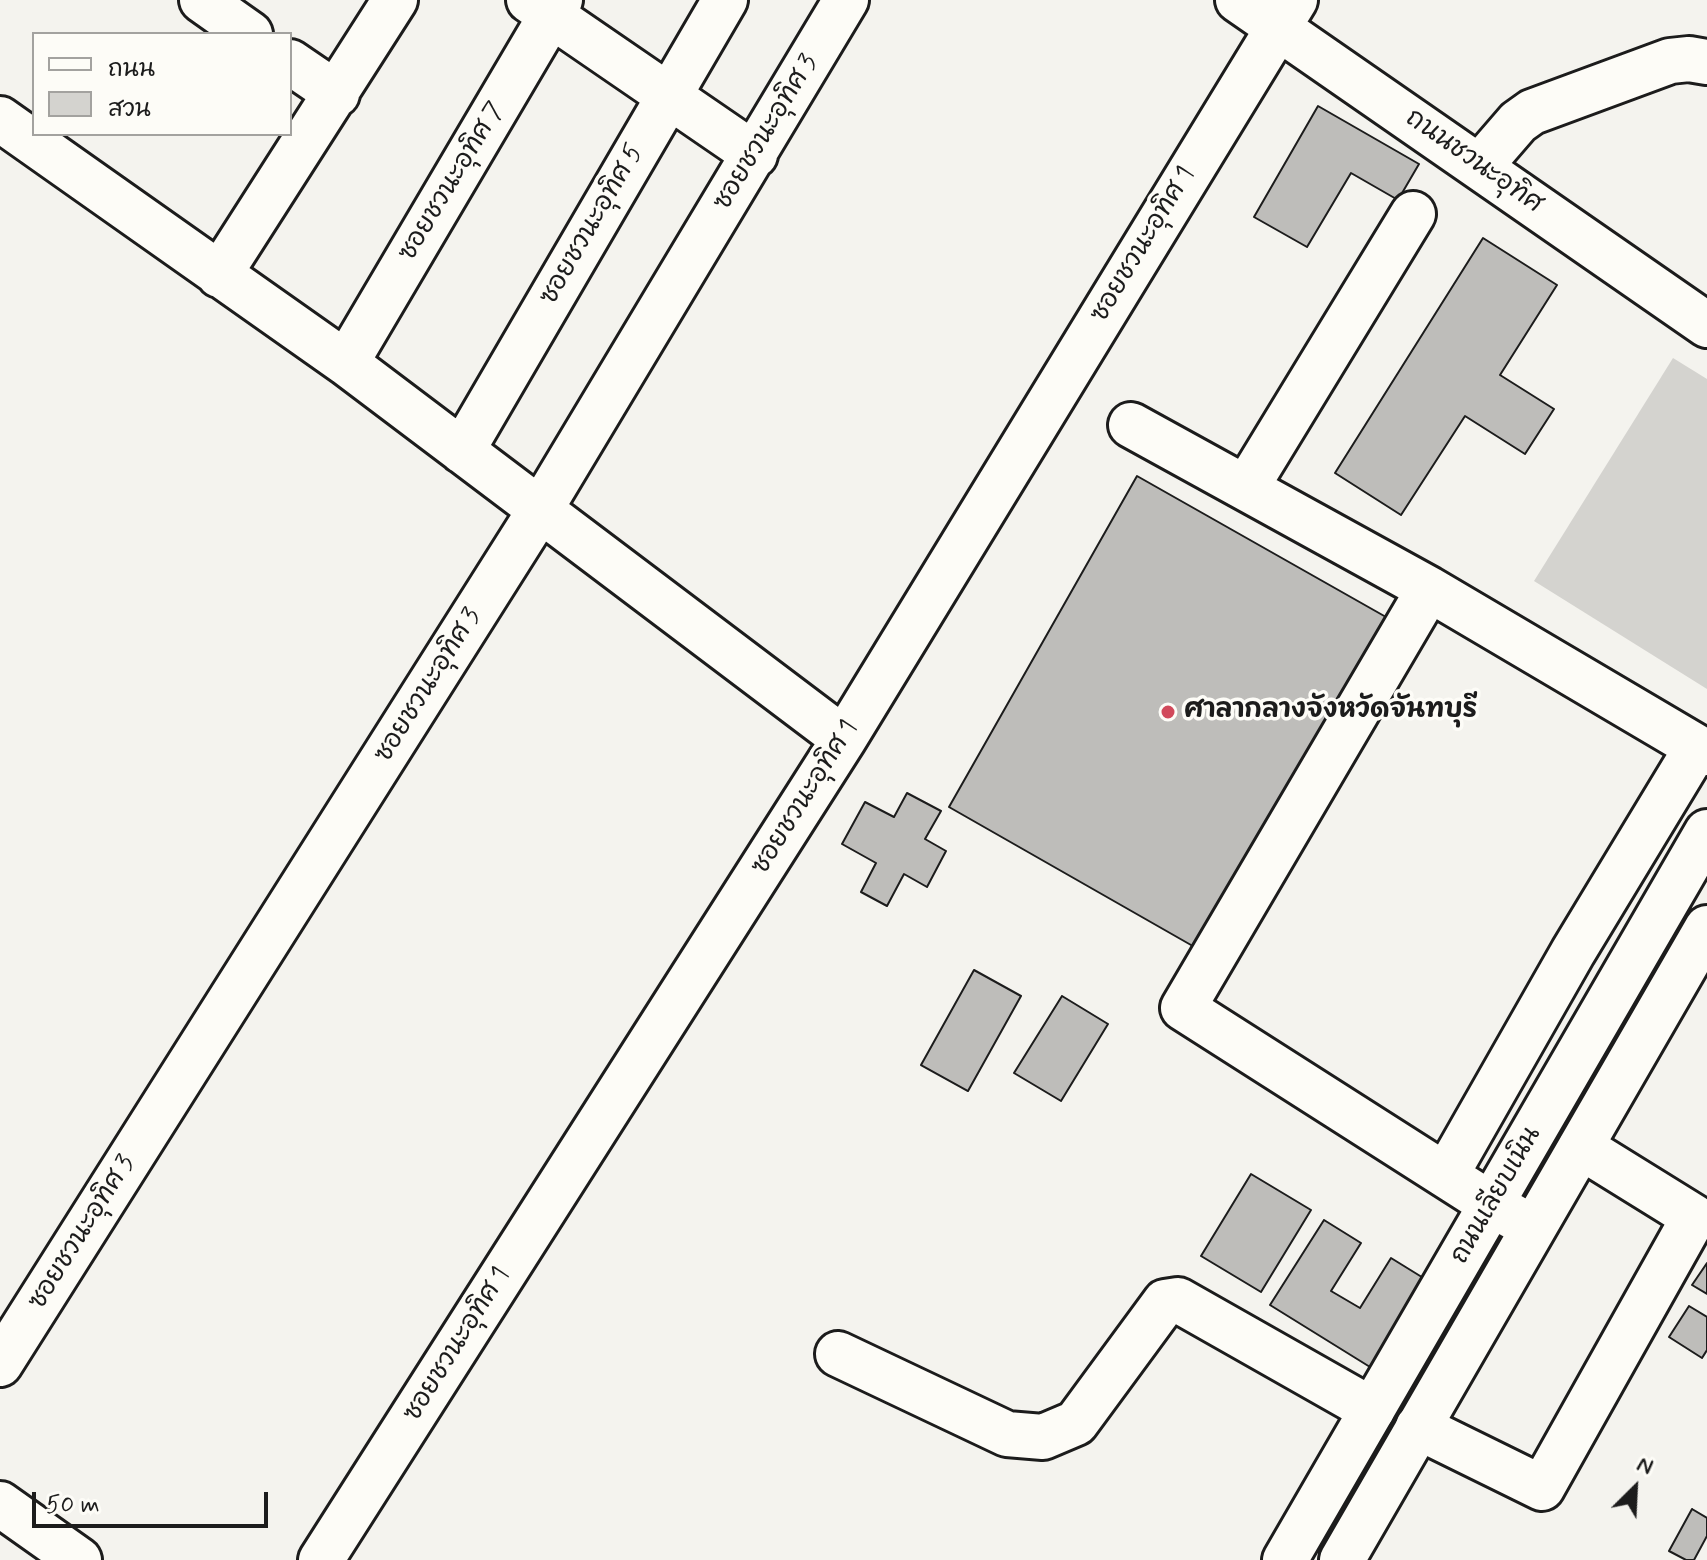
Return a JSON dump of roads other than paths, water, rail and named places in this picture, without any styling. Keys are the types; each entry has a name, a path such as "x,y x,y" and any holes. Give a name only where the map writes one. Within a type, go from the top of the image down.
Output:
{"street":[{"path":"202,0 247,32"},
{"path":"219,275 395,0"},
{"name":"ซอยชวนะอุทิศ 5","path":"462,451 725,0"},
{"name":"ซอยชวนะอุทิศ 3","path":"0,1364 540,510 846,0"},
{"name":"ถนนชวนะอุทิศ","path":"1238,0 1286,14 1480,166 1707,325"},
{"path":"547,5 668,96 755,155"},
{"name":"ซอยชวนะอุทิศ 7","path":"346,363 547,5"},
{"name":"ซอยชวนะอุทิศ 1","path":"321,1560 844,739 1286,14"},
{"path":"1480,166 1518,122 1532,112 1670,61 1689,59 1707,62"},
{"path":"292,63 337,94"},
{"path":"0,119 346,363 844,739"},
{"path":"1246,488 1413,214"},
{"path":"1131,425 1429,589 1702,750 1573,952 1446,1175"},
{"path":"1429,589 1183,1008 1492,1205 1532,1227"},
{"name":"ถนนเลียบเนิน","path":"1285,1560 1707,832"},
{"name":"ถนนเลียบเนิน","path":"1342,1560 1580,1145 1703,945"},
{"path":"1418,1427 1542,1488 1694,1217 1581,1147"},
{"path":"838,1354 1007,1434 1043,1437 1076,1423 1165,1302 1178,1300 1372,1410"},
{"path":"0,1504 79,1560"}],"place":[{"name":"ศาลากลางจังหวัดจันทบุรี","path":"1168,712"}]}
